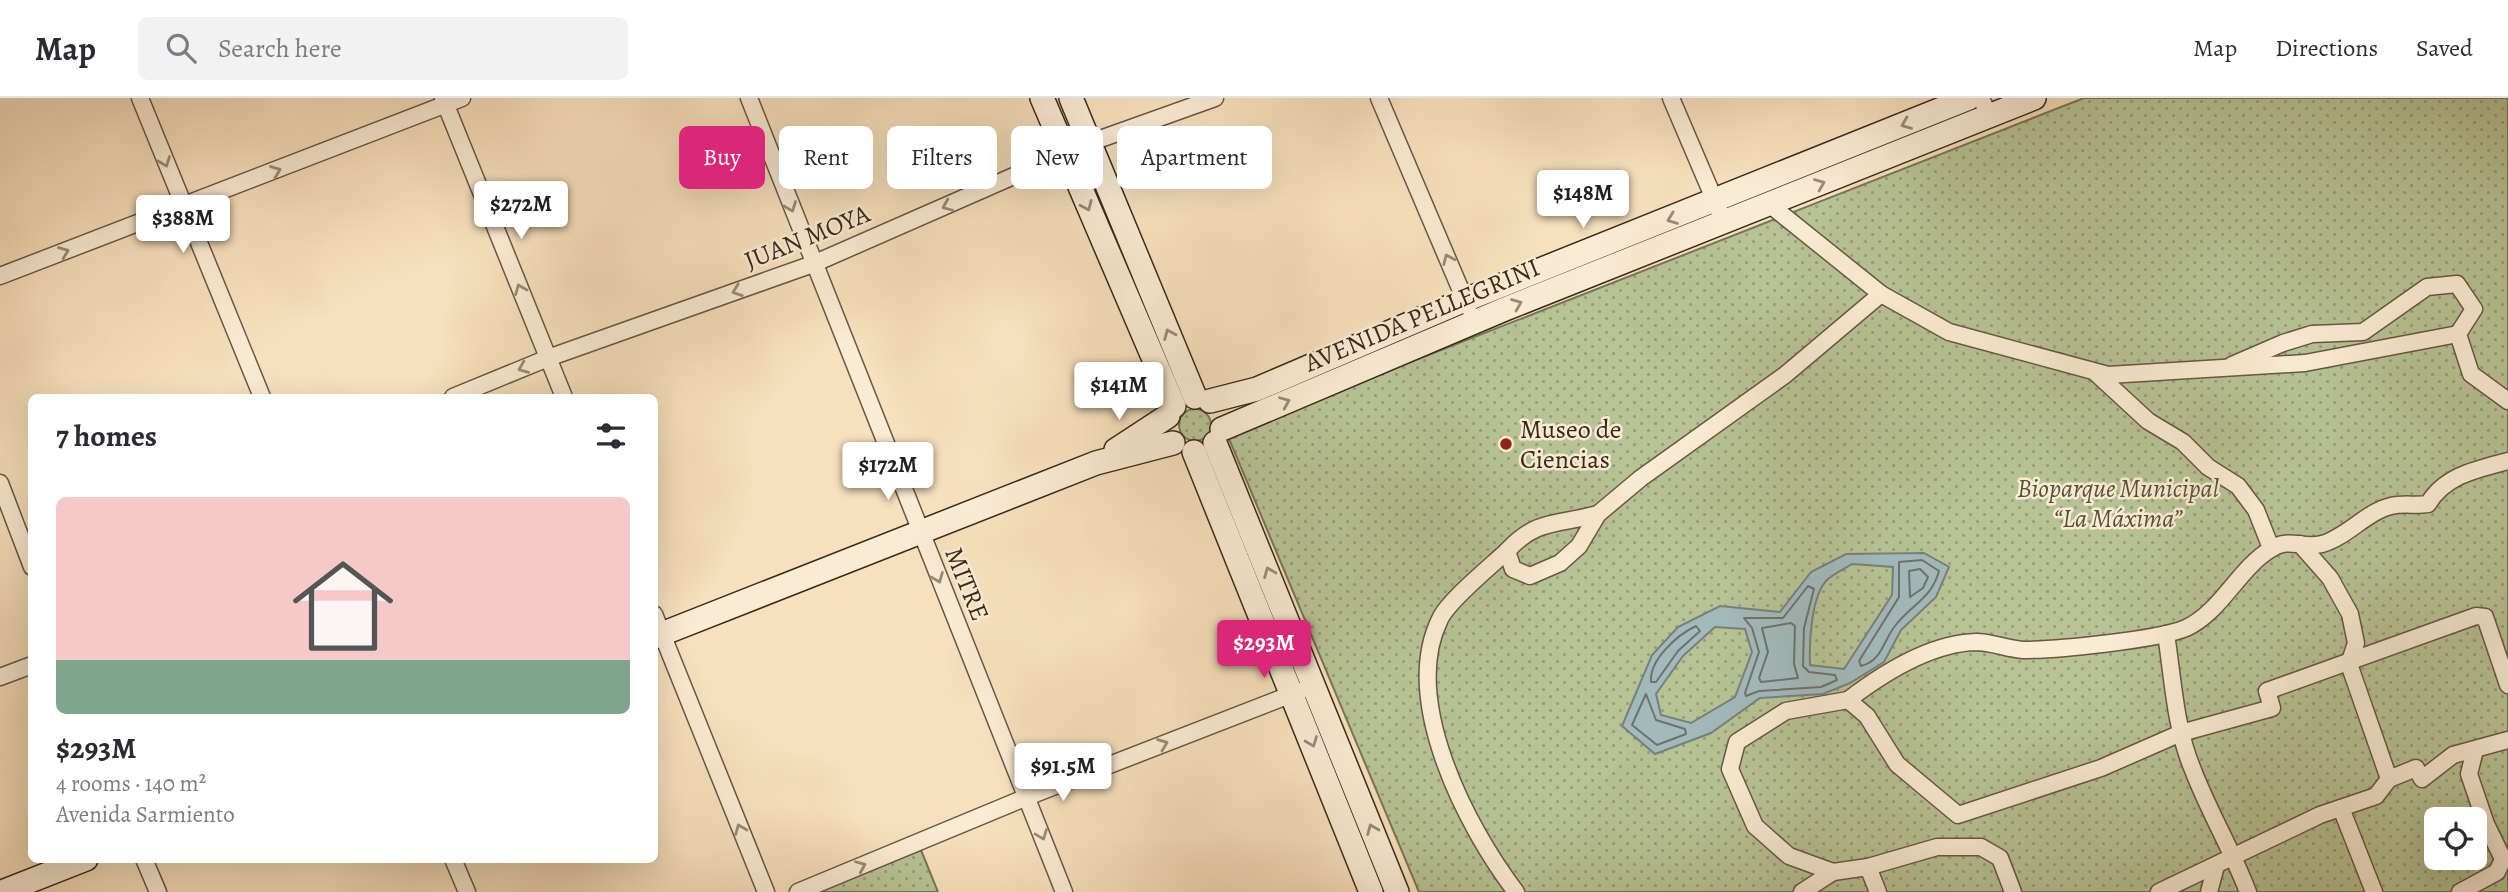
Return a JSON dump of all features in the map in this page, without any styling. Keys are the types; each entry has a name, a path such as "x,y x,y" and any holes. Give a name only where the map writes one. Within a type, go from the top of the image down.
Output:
{"main road":[{"path":"1042,98 1053,126"},
{"path":"1071,98 1082,126"},
{"name":"AVENIDA PELLEGRINI","path":"1219,436 1719,213 1969,98"},
{"name":"AVENIDA PELLEGRINI","path":"1203,399 1257,389 1465,300 1719,213 1769,204 1985,107 2034,98"},
{"path":"1103,174 1203,399 1219,410 1219,436 1397,892"},
{"path":"1079,189 1171,411 1166,426 1173,443"},
{"path":"1096,463 1171,411 1203,399"},
{"path":"658,628 920,533 1096,463 1173,443 1194,452 1206,450 1219,436"},
{"path":"1194,452 1371,892"},
{"path":"2,892 76,863"}],"street":[{"path":"140,98 260,394"},
{"path":"0,276 183,208 445,101 462,98"},
{"name":"MITRE","path":"749,98 1064,892"},
{"name":"JUAN MOYA","path":"1103,138 1215,98"},
{"path":"1379,98 1474,322"},
{"path":"1671,98 1719,213"},
{"path":"445,101 563,394"},
{"name":"JUAN MOYA","path":"460,394 548,358 813,264 1011,178"},
{"path":"1769,204 1881,294 1949,332 2108,376 2218,371 2305,363 2458,334 2474,309 2457,284 2427,287 2363,332 2312,334 2283,343 2218,371"},
{"path":"1507,551 1513,569 1530,576 1560,564 1578,546 1598,514 1641,478 1785,375 1881,294"},
{"path":"2458,334 2470,373 2508,401"},
{"path":"2094,372 2148,421 2183,442 2208,467 2238,486 2256,510 2272,548"},
{"path":"1833,872 1790,856 1755,827 1730,769 1737,742 1786,711 1848,700 1888,670 1933,652 1977,642 2023,650 2166,634 2187,627 2204,614 2244,570 2272,548 2287,541 2321,544 2391,506 2428,504 2435,493 2459,475 2508,461"},
{"path":"0,483 28,556"},
{"path":"1516,892 1491,860 1452,782 1427,683 1431,647 1440,617 1523,533 1598,514"},
{"path":"2300,544 2330,578 2350,614 2356,643 2348,664 2389,779"},
{"path":"1848,700 1867,716 1898,764 1958,815 2101,768 2181,733 2272,708 2267,691 2476,616 2486,617 2508,685"},
{"path":"658,630 766,892"},
{"path":"2166,634 2181,733 2192,770 2236,858 2248,892"},
{"path":"0,677 28,666"},
{"path":"798,892 1027,797 1315,684"},
{"path":"2159,892 2236,858 2320,815 2376,796 2389,779 2416,768 2422,779 2453,755 2508,740"},
{"path":"2460,892 2502,876 2503,859 2486,824 2469,774 2475,750"},
{"path":"2341,808 2374,892"},
{"path":"1802,892 1833,872 1868,867 1937,847 1980,847 2000,858 2013,892"},
{"path":"146,863 158,892"},
{"path":"455,863 467,892"},
{"path":"2209,892 2216,866"},
{"path":"1868,867 1878,892"}],"green space":[{"name":"Bioparque Municipal “La Máxima”","path":"2084,98 2508,98 2508,892 1419,892 1227,434"},
{"path":"1093,189 1098,189 1182,388 1178,389"},
{"path":"1195,409 1207,413 1211,425 1207,437 1195,441 1183,437 1179,425 1183,413"},
{"path":"921,850 938,892 817,892"}],"water":[{"path":"1924,553 1949,567 1936,597 1901,630 1884,662 1850,683 1823,694 1760,698 1711,733 1655,754 1622,726 1652,655 1678,627 1720,606 1780,612 1811,572 1846,554","holes":["1852,564 1893,567 1892,595 1844,669 1810,665 1811,632 1822,586","1715,627 1745,629 1752,652 1735,697 1691,723 1661,715 1656,694 1683,656"]}],"place":[{"name":"Museo de Ciencias","path":"1506,444"}]}
